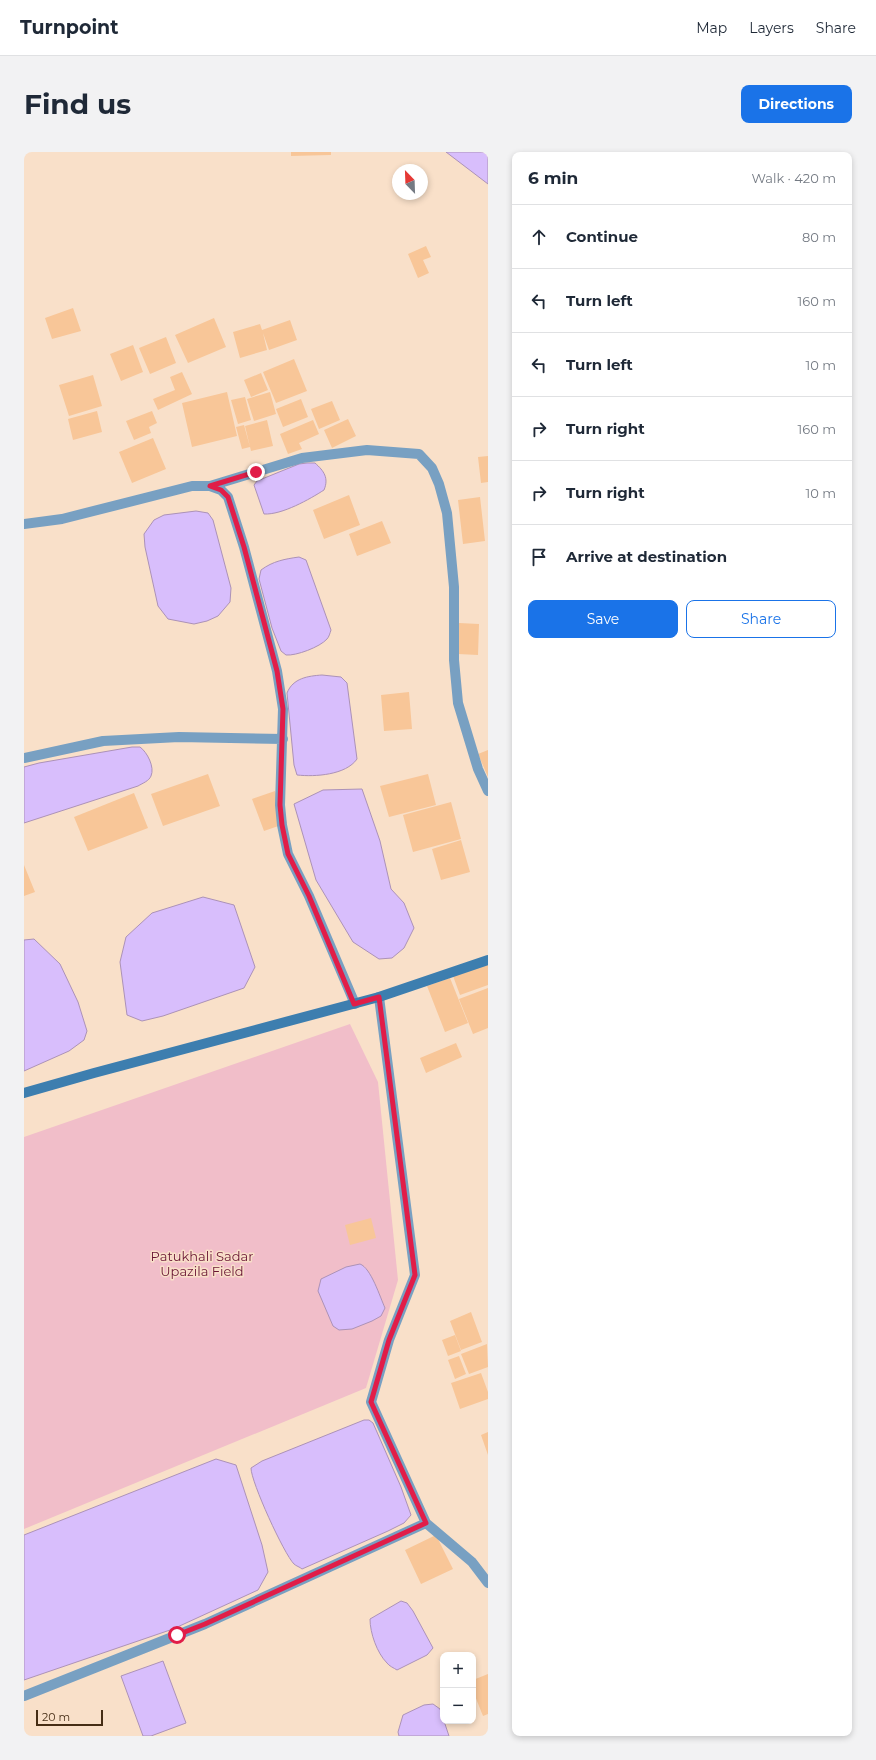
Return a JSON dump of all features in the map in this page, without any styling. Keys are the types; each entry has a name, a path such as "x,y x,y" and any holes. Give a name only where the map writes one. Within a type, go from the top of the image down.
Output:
{"street":[{"path":"24,524 62,519 192,486 210,486 302,458 367,450 419,454 432,468 439,484 447,513 454,587 454,660 458,704 478,769 488,790"},
{"path":"210,486 221,490 228,497 244,547 277,671 283,709 280,805 282,825 288,854 309,896 354,1004"},
{"path":"24,758 103,741 179,736 283,739"},
{"path":"24,1093 379,997 488,960"},
{"path":"379,997 415,1275 389,1340 371,1402 426,1523 472,1562 488,1583"},
{"path":"24,1696 205,1624 426,1523"}],"green space":[{"name":"Patukhali Sadar Upazila Field","path":"350,1024 378,1082 398,1280 366,1388 24,1529 24,1137"}],"shaded area":[{"path":"446,152 488,152 488,184"},
{"path":"315,463 325,475 326,482 324,490 304,502 287,509 271,514 264,514 254,485 257,481 299,464"},
{"path":"196,511 208,513 213,520 231,588 230,602 218,616 207,621 194,624 168,619 158,606 145,547 144,534 154,520 164,515"},
{"path":"299,557 306,560 331,630 328,638 314,648 286,655 281,651 272,628 259,579 261,570 270,564"},
{"path":"322,675 341,677 347,683 357,759 346,769 338,772 312,776 297,775 294,765 287,693 297,681 306,677"},
{"path":"132,747 140,747 150,760 152,772 147,781 138,786 24,823 24,767 39,763"},
{"path":"362,789 380,841 391,889 404,903 414,928 404,948 392,958 379,959 353,942 316,880 294,804 323,790"},
{"path":"203,897 234,905 255,967 244,988 163,1016 142,1021 127,1015 120,962 126,937 152,913"},
{"path":"34,939 60,964 78,1002 87,1031 84,1040 69,1051 24,1071 24,940"},
{"path":"360,1264 368,1271 385,1308 381,1316 372,1321 352,1329 339,1330 333,1326 318,1291 321,1279 346,1267"},
{"path":"364,1420 369,1420 373,1423 401,1487 411,1515 404,1523 388,1531 302,1569 294,1564 283,1547 256,1488 251,1468 262,1461"},
{"path":"216,1459 236,1465 262,1545 268,1572 258,1590 173,1629 24,1680 24,1535"},
{"path":"401,1601 407,1603 413,1611 433,1648 427,1655 397,1670 390,1666 380,1654 373,1636 370,1619"},
{"path":"163,1661 186,1723 151,1736 143,1736 121,1676"},
{"path":"433,1704 440,1709 440,1724 445,1724 449,1736 399,1736 398,1732 403,1715 424,1705"}],"building":[{"path":"291,152 331,152 331,155 291,156"},
{"path":"426,246 431,257 423,260 429,273 418,278 408,254"},
{"path":"73,308 81,331 52,339 45,318"},
{"path":"214,318 226,347 188,363 175,335"},
{"path":"290,320 297,340 269,350 263,333 267,350 240,358 233,332 260,324 262,330"},
{"path":"166,337 176,363 150,374 139,348"},
{"path":"133,345 143,372 121,381 110,354"},
{"path":"294,359 307,391 276,403 263,372"},
{"path":"182,372 192,394 158,410 153,399 175,390 170,377"},
{"path":"261,373 268,390 251,397 244,380"},
{"path":"93,375 102,406 69,416 59,385"},
{"path":"227,392 237,436 192,447 182,403"},
{"path":"270,392 276,414 254,421 247,399"},
{"path":"245,397 251,420 238,424 231,400"},
{"path":"301,399 308,417 283,427 276,409"},
{"path":"332,401 340,420 319,429 311,409"},
{"path":"97,411 102,432 73,440 68,419"},
{"path":"152,411 157,423 149,427 151,433 134,440 126,421"},
{"path":"348,419 356,436 332,448 324,430"},
{"path":"267,420 273,446 251,451 245,426"},
{"path":"313,420 319,434 299,443 302,449 288,454 280,434"},
{"path":"244,425 250,447 242,449 236,427"},
{"path":"153,438 166,469 132,483 119,452"},
{"path":"488,456 488,482 481,483 478,457"},
{"path":"349,495 360,525 324,539 313,510"},
{"path":"480,497 485,541 463,544 458,500"},
{"path":"382,521 391,543 357,556 349,534"},
{"path":"459,623 479,624 478,655 458,654"},
{"path":"409,692 412,729 384,731 381,695"},
{"path":"488,750 488,777 478,754"},
{"path":"208,774 220,806 163,826 151,794"},
{"path":"428,774 436,805 389,817 380,786"},
{"path":"275,791 287,823 264,831 252,799"},
{"path":"134,793 148,828 88,851 74,817"},
{"path":"451,802 461,839 413,852 403,815"},
{"path":"461,840 470,872 441,880 432,849"},
{"path":"24,865 35,892 24,896"},
{"path":"488,963 488,985 460,995 453,976"},
{"path":"450,978 468,1023 445,1032 427,986"},
{"path":"488,988 488,1028 473,1034 459,999"},
{"path":"456,1043 462,1057 426,1073 420,1058"},
{"path":"371,1218 376,1238 350,1245 345,1225"},
{"path":"471,1312 482,1342 461,1350 450,1321"},
{"path":"455,1335 461,1351 448,1356 442,1340"},
{"path":"487,1344 488,1367 469,1374 461,1354"},
{"path":"459,1356 466,1374 455,1379 448,1360"},
{"path":"481,1373 488,1392 488,1399 460,1409 451,1383"},
{"path":"488,1432 488,1455 481,1435"},
{"path":"436,1535 453,1569 421,1584 405,1550"},
{"path":"488,1674 488,1714 483,1716 476,1698 476,1679"}],"route":[{"path":"177,1635 205,1624 426,1523 371,1402 389,1340 415,1275 379,997 354,1004 309,896 288,854 282,825 280,805 283,709 277,671 244,547 228,497 221,490 210,486 256,472"}]}
